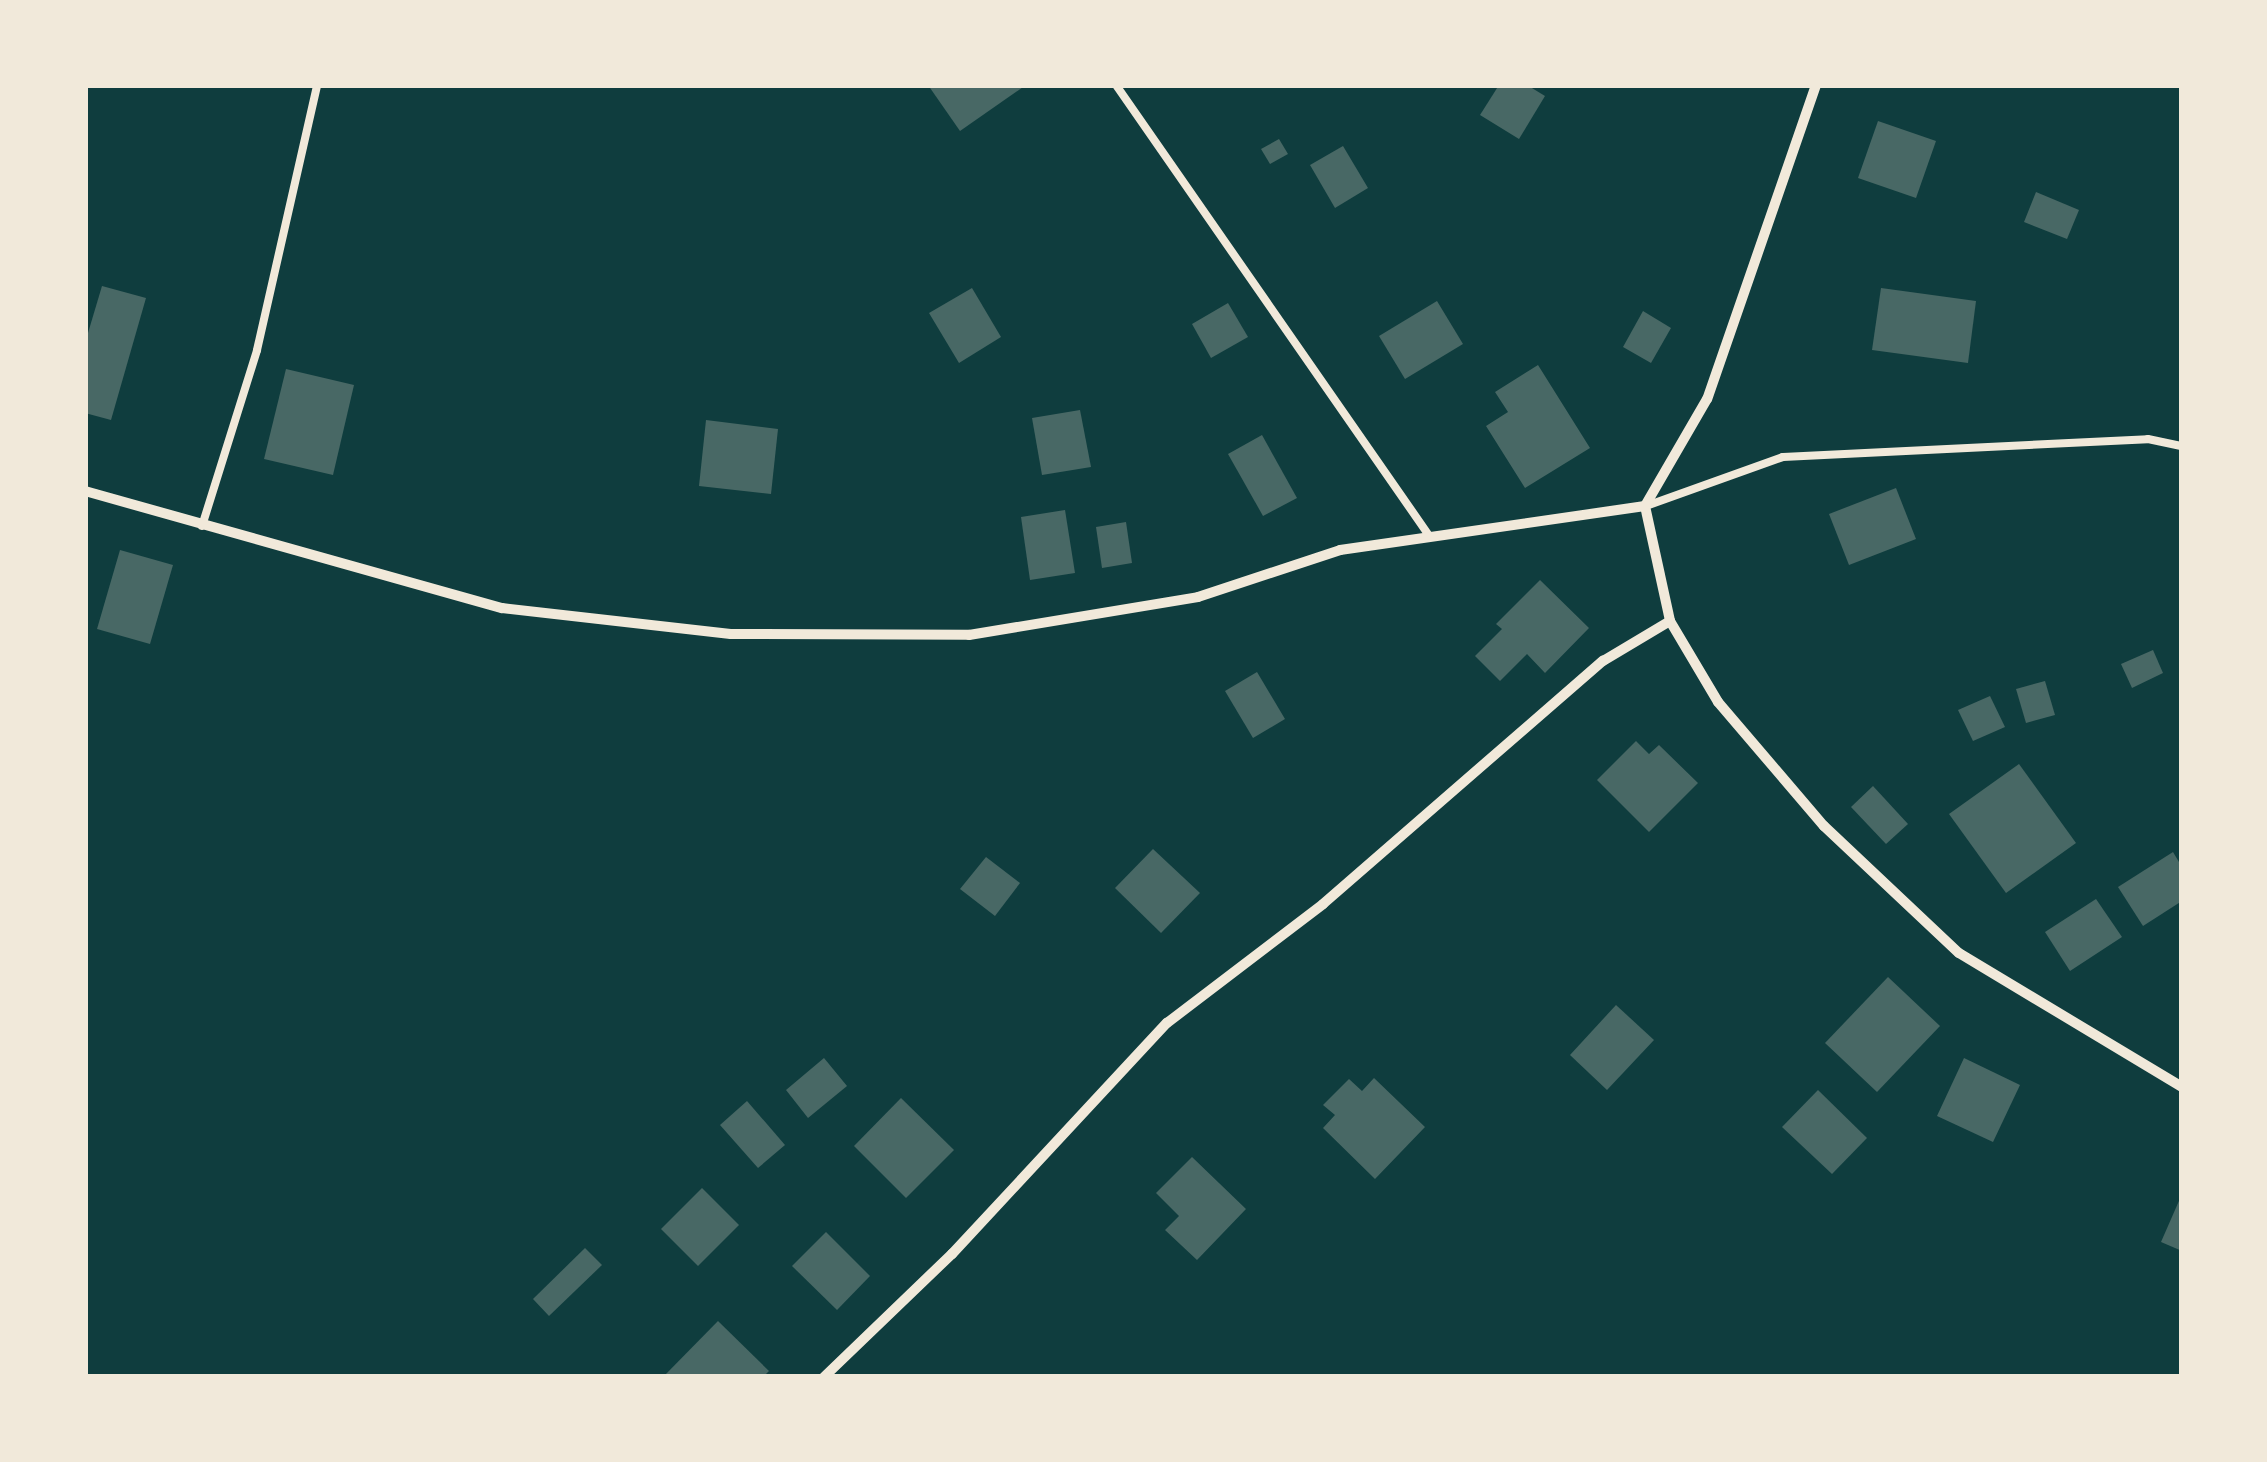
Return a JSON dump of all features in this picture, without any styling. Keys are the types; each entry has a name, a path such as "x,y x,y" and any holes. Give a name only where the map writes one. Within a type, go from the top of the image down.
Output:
{"street":[{"path":"1816,85 1707,399 1644,506 1670,621 1718,702 1824,826 1959,953 2182,1087"},
{"path":"85,491 202,527 502,608 731,634 968,636 1198,597 1340,550 1644,506"},
{"path":"824,1377 952,1254 1167,1023 1323,904 1603,661 1670,621"}],"lane":[{"path":"202,527 257,350 317,85"},
{"path":"1116,85 1430,537"},
{"path":"1644,506 1783,456 2148,440 2182,446"}],"building":[{"path":"928,85 1026,85 960,131"},
{"path":"1499,85 1527,85 1545,96 1519,139 1480,115"},
{"path":"1878,121 1936,141 1916,198 1858,178"},
{"path":"1279,139 1288,154 1270,164 1261,149"},
{"path":"1343,146 1368,188 1335,208 1310,165"},
{"path":"2036,192 2079,210 2067,239 2024,222"},
{"path":"102,286 146,298 111,420 85,413 85,343"},
{"path":"972,288 1001,337 959,363 929,313"},
{"path":"1881,288 1976,301 1968,363 1872,350"},
{"path":"1437,301 1463,344 1405,379 1379,336"},
{"path":"1228,303 1248,337 1211,358 1192,324"},
{"path":"1643,311 1671,328 1651,363 1623,347"},
{"path":"1538,365 1590,448 1525,488 1486,426 1508,412 1495,392"},
{"path":"286,369 354,385 333,475 264,459"},
{"path":"1080,410 1091,467 1042,475 1032,418"},
{"path":"706,420 778,429 771,494 699,486"},
{"path":"1262,435 1297,498 1263,516 1228,454"},
{"path":"1896,488 1916,539 1849,565 1829,514"},
{"path":"1065,510 1075,573 1030,580 1021,517"},
{"path":"1126,522 1132,563 1102,568 1096,527"},
{"path":"120,550 173,565 150,644 97,629"},
{"path":"1540,580 1589,628 1545,673 1527,654 1500,681 1475,656 1502,629 1496,624"},
{"path":"2153,650 2163,673 2132,688 2121,664"},
{"path":"1257,672 1285,719 1253,738 1225,691"},
{"path":"2045,681 2055,715 2026,723 2016,689"},
{"path":"1990,696 2005,727 1973,741 1958,710"},
{"path":"1636,741 1649,754 1659,745 1698,783 1649,832 1597,780"},
{"path":"2019,764 2076,843 2006,893 1949,814"},
{"path":"1873,786 1908,824 1886,844 1851,807"},
{"path":"1153,849 1200,893 1161,933 1115,888"},
{"path":"2173,852 2182,867 2182,901 2143,926 2118,887"},
{"path":"986,857 1020,883 995,916 960,889"},
{"path":"2096,899 2122,937 2070,971 2045,932"},
{"path":"1888,977 1940,1026 1877,1092 1825,1043"},
{"path":"1616,1005 1654,1040 1607,1090 1570,1055"},
{"path":"824,1058 847,1086 808,1118 786,1090"},
{"path":"1964,1058 2020,1085 1993,1142 1937,1116"},
{"path":"1374,1078 1425,1127 1375,1179 1323,1128 1335,1115 1323,1105 1349,1079 1362,1091"},
{"path":"1818,1090 1867,1138 1832,1174 1782,1127"},
{"path":"901,1098 954,1150 906,1198 854,1146"},
{"path":"747,1101 785,1145 758,1168 720,1125"},
{"path":"1192,1157 1246,1209 1197,1260 1165,1230 1179,1216 1156,1193"},
{"path":"702,1188 739,1225 698,1266 661,1229"},
{"path":"2182,1194 2182,1251 2161,1242"},
{"path":"826,1232 870,1276 837,1310 792,1266"},
{"path":"585,1248 602,1265 549,1316 533,1299"},
{"path":"718,1321 769,1371 763,1377 663,1377"}]}
